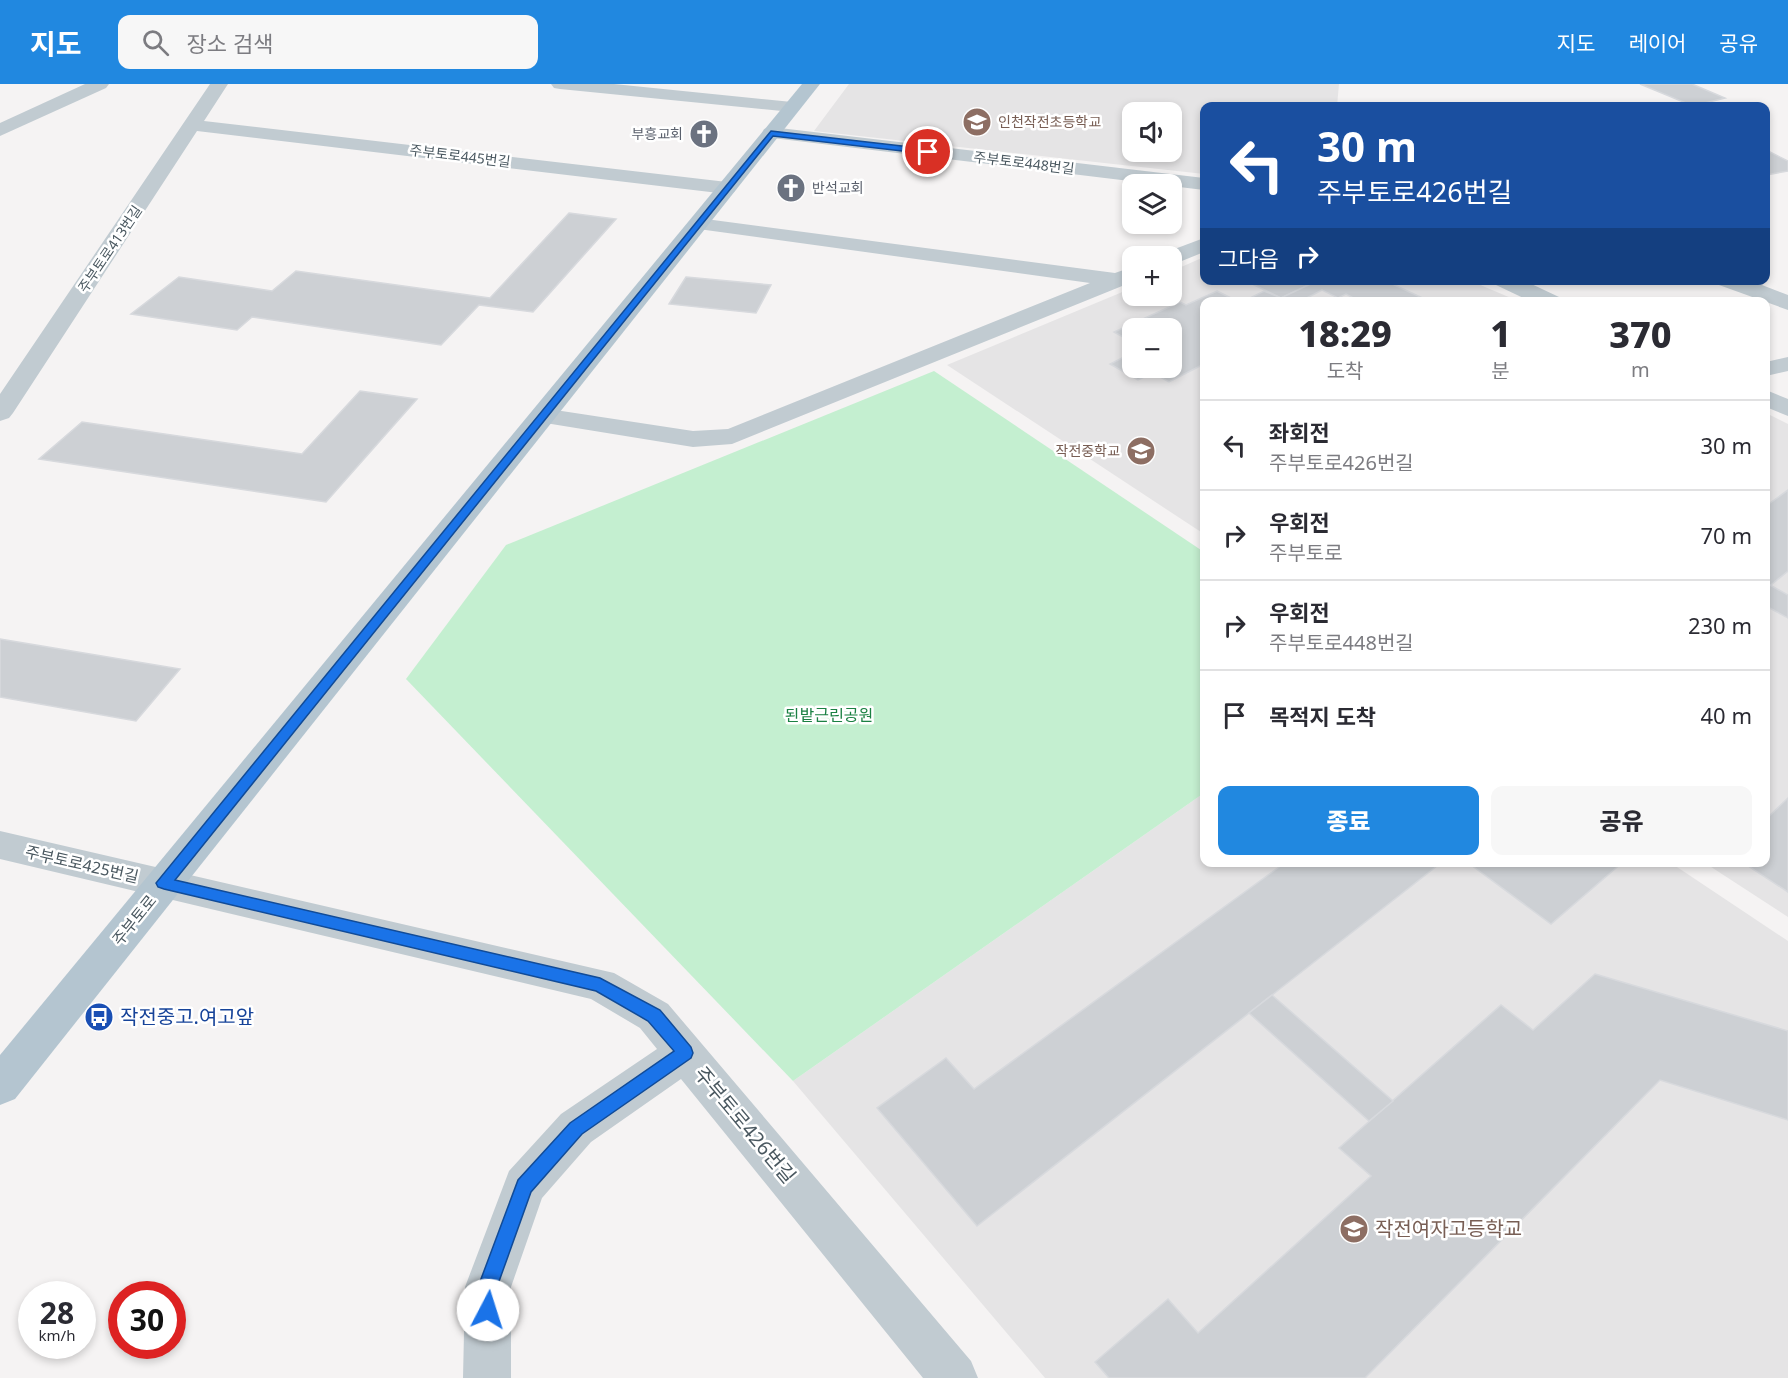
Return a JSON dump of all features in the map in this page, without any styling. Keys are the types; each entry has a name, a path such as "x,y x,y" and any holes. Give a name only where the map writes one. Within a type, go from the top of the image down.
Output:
{"main road":[{"name":"주부토로","path":"0,1086 811,84"}],"street":[{"path":"0,130 100,84"},
{"name":"주부토로413번길","path":"0,413 219,84"},
{"path":"560,84 792,107"},
{"path":"0,123 23,120"},
{"name":"주부토로445번길","path":"192,125 727,188"},
{"name":"주부토로448번길","path":"771,133 1200,184"},
{"path":"698,224 1122,277"},
{"path":"1182,254 1200,246"},
{"path":"542,416 693,439 732,435 1122,278"},
{"path":"1515,285 1540,297"},
{"path":"1740,285 1788,303"},
{"path":"1770,368 1788,364"},
{"path":"1770,400 1788,408"},
{"name":"주부토로425번길","path":"0,845 164,883"},
{"name":"주부토로426번길","path":"164,883 600,985 654,1016 954,1378"},
{"path":"487,1378 488,1287 524,1186 576,1128 685,1053"}],"shaded area":[{"name":"인천작전초등학교","path":"849,84 1339,84 1337,102 1200,102 1200,174 814,131"},
{"name":"작전중학교","path":"1200,259 1200,285 1480,285 1509,297 1200,297 1200,531 947,365 1122,292 1122,306 1182,306 1182,267"},
{"path":"1770,415 1788,424 1788,917 1711,867 1770,867"},
{"name":"작전여자고등학교","path":"1200,796 1200,867 1677,867 1788,941 1788,1378 1045,1378 793,1081"}],"green space":[{"name":"된밭근린공원","path":"934,371 1200,549 1200,796 793,1081 406,679 506,545"}],"building":[{"path":"1640,84 1692,84 1725,98 1709,102 1683,102"},
{"path":"1770,152 1788,161 1788,171 1770,174"},
{"path":"569,213 616,219 533,312 479,305 441,345 252,317 237,330 131,314 179,277 272,291 296,271 490,298"},
{"path":"686,277 771,285 756,313 669,304"},
{"path":"1254,285 1308,285 1283,297"},
{"path":"1308,285 1395,285 1420,297 1352,297 1346,294 1336,297 1322,290 1309,297 1283,297"},
{"path":"1217,291 1229,297 1204,297"},
{"path":"1264,291 1279,297 1252,297"},
{"path":"1200,299 1200,366 1182,375 1182,318 1145,318 1171,306 1182,306 1182,303 1186,305"},
{"path":"1122,328 1122,336 1114,332"},
{"path":"1122,358 1122,371 1110,364"},
{"path":"1162,378 1177,378 1169,382"},
{"path":"360,391 417,399 326,502 39,459 82,422 302,454"},
{"path":"1788,490 1788,571 1770,586 1770,503"},
{"path":"1770,585 1788,595 1788,618 1770,608"},
{"path":"0,639 180,669 136,721 0,697"},
{"path":"1788,798 1788,892 1750,867 1770,867 1770,815"},
{"path":"1279,867 1436,867 977,1226 877,1108 946,1058 974,1089"},
{"path":"1474,867 1617,867 1551,924"},
{"path":"1595,974 1788,1031 1788,1120 1660,1080 1365,1378 1109,1378 1095,1362 1168,1299 1198,1333 1371,1176 1339,1148 1501,1005 1533,1030"},
{"path":"1272,995 1393,1101 1369,1121 1249,1013"}],"place":[{"name":"인천작전초등학교","path":"977,122"},
{"name":"부흥교회","path":"704,134"},
{"name":"반석교회","path":"791,188"},
{"name":"작전중학교","path":"1141,451"},
{"name":"작전중고.여고앞","path":"99,1017"},
{"name":"작전여자고등학교","path":"1354,1229"}],"route":[{"path":"488,1310 488,1287 524,1186 576,1128 685,1053 654,1016 600,985 164,883 771,133 928,152"}]}
